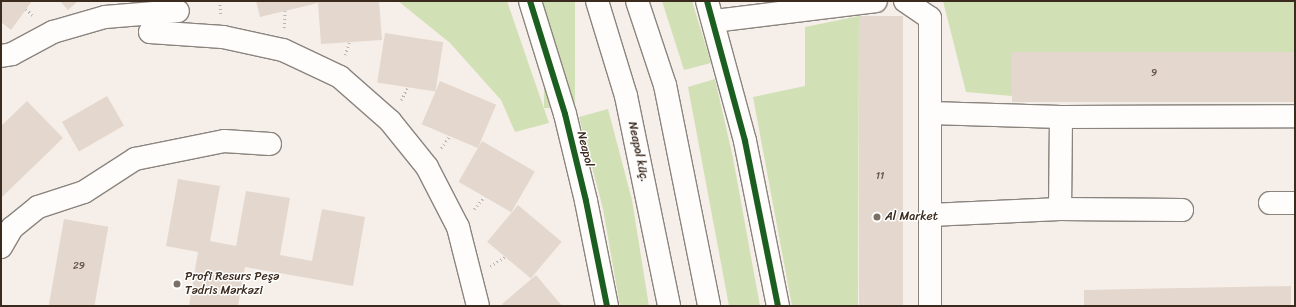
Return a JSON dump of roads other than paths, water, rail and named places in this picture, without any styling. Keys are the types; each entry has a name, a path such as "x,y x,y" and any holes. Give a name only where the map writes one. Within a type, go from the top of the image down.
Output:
{"main road":[{"name":"Neapol","path":"530,1 565,114 586,201 607,306"},
{"name":"Neapol küç.","path":"597,1 626,96 669,306"},
{"path":"637,1 665,85 708,306"},
{"path":"778,306 745,141 710,11 876,1"},
{"path":"905,1 930,18 930,306"},
{"path":"1,56 12,54 53,32 105,17 178,11"},
{"path":"150,32 223,37 283,50 340,77 390,121 427,167 458,227 478,306"},
{"path":"930,113 1060,117 1295,116"},
{"path":"1060,117 1060,209"},
{"path":"1,246 12,228 38,208 84,192 135,159 224,141 270,144"},
{"path":"1270,203 1295,203"},
{"path":"930,215 1060,209 1182,210"}],"place":[{"name":"Al Market","path":"877,217"},
{"name":"Profi Resurs Peşə Tədris Mərkəzi","path":"177,284"}]}
